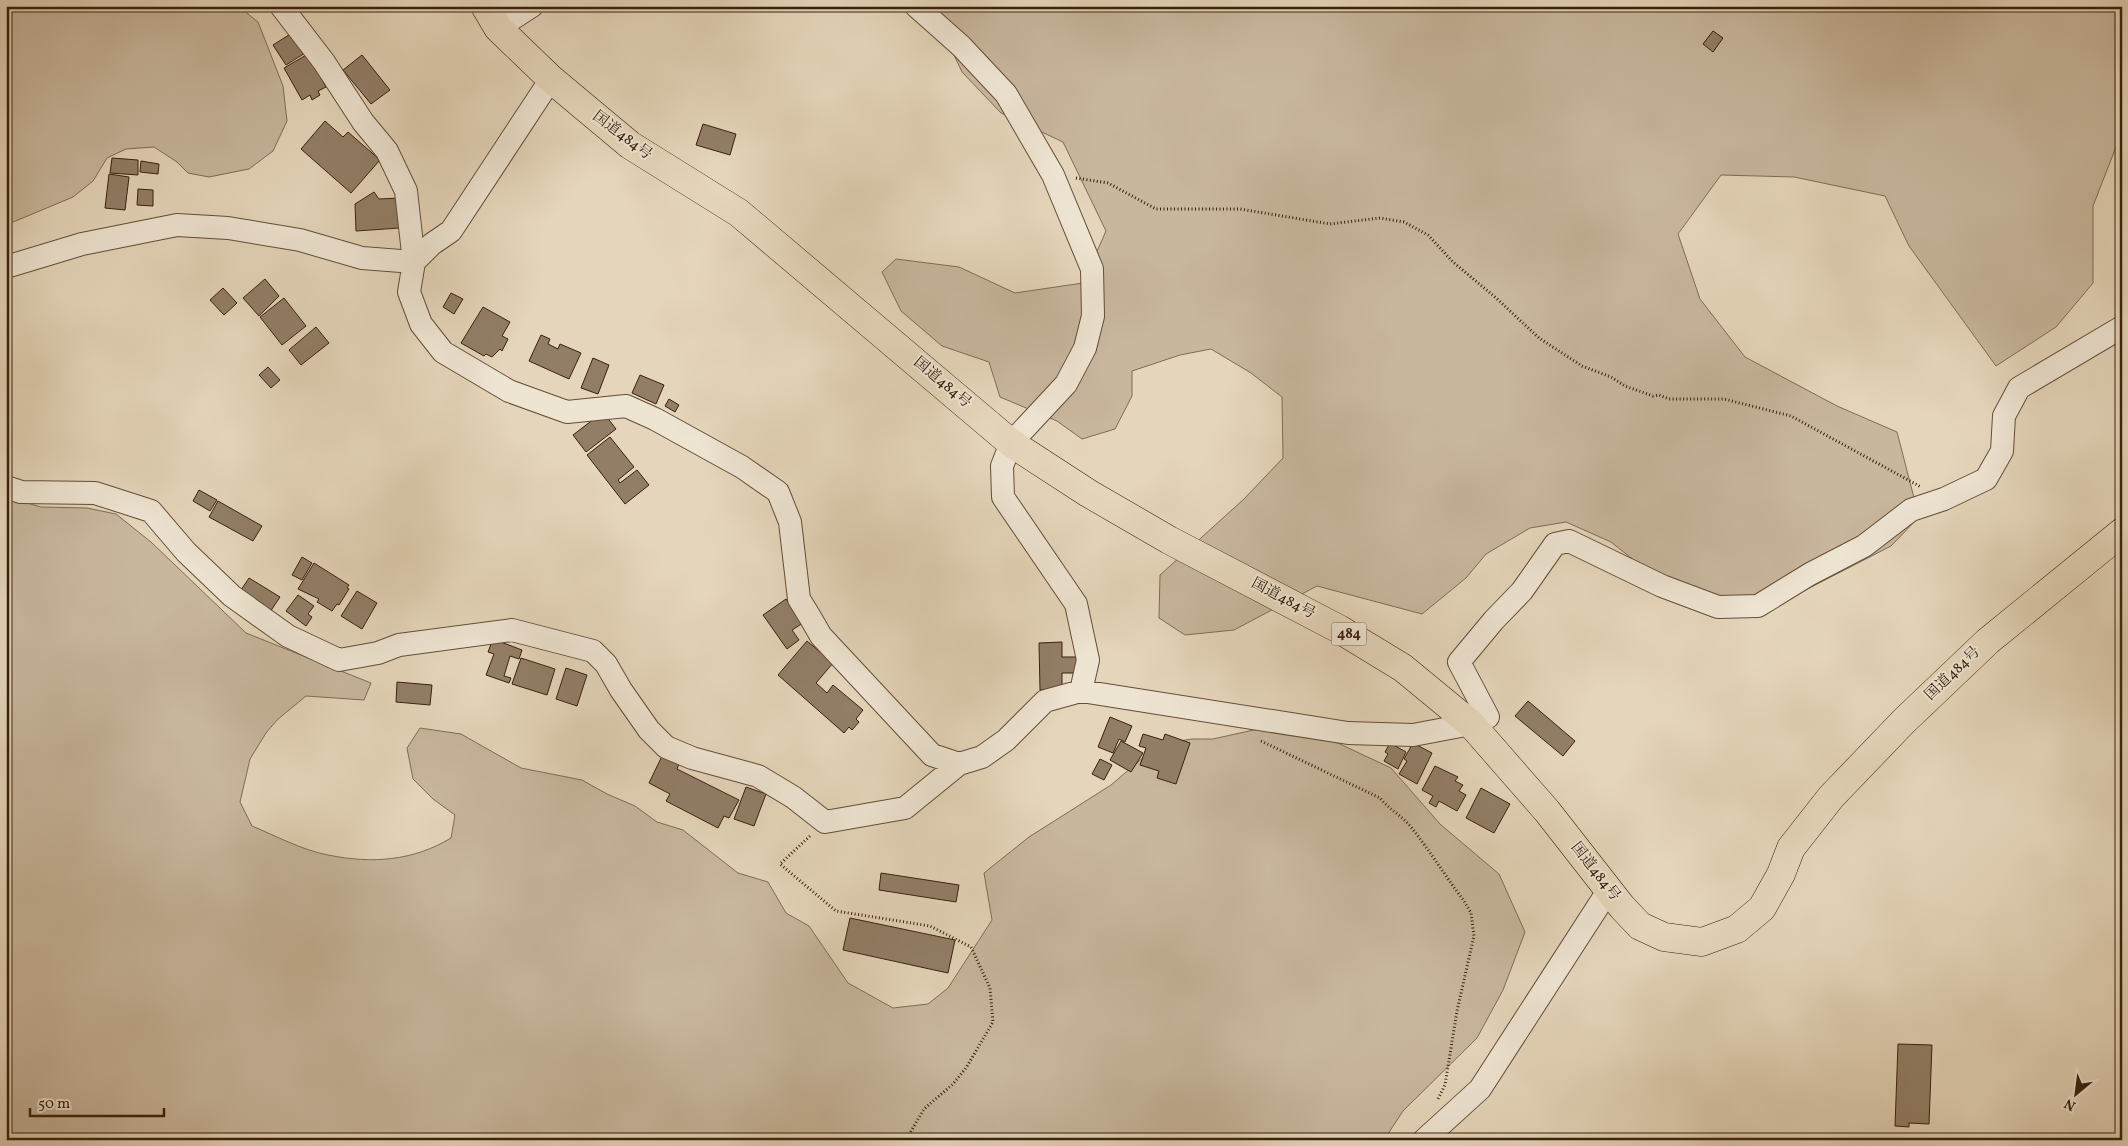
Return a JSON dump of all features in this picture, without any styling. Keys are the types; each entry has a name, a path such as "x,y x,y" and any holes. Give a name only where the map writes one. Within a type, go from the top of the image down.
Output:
{"highway":[{"name":"国道484号","path":"492,17 551,79 630,145 740,213 1011,443 1088,493 1169,540 1363,642 1403,668 1472,724 1548,811 1608,891 1640,926 1664,938 1702,942 1737,929 1762,908 1781,874 1791,848 1831,797 1904,721 1988,641 2122,532"}],"street":[{"path":"281,6 324,62 363,122 388,151 406,191 414,262 409,292 421,324 443,352 509,391 567,412 626,406 655,418 742,467 778,492 790,522 799,599 821,636 932,755 958,764"},
{"path":"492,17 532,6"},
{"path":"916,6 961,46 1006,94 1053,175 1092,269 1093,316 1085,348 1066,384 1011,443 1002,466 1003,498 1076,604 1088,660 1082,691"},
{"path":"6,268 82,244 177,224 228,228 300,240 362,258 414,262 432,244 451,231 551,79"},
{"path":"6,488 21,492 96,493 151,511 186,552 232,596 288,636 339,660 378,654 399,644 512,630 593,651 606,664 621,690 649,730 666,747 692,758 758,776 793,797 825,822 905,808 958,764 982,758 1006,740 1045,701 1082,691 1348,733 1413,735 1472,724 1488,717 1459,662 1494,620 1522,591 1555,544 1569,542 1662,586 1718,607 1758,606 1810,574 1864,546 1911,510 1944,499 1986,479 2002,451 2004,416 2019,388 2122,327"},
{"path":"1417,1138 1480,1089 1608,891"}],"path":[{"path":"1053,175 1108,183 1156,209 1240,209 1330,224 1380,218 1404,222 1428,235 1453,262 1495,297 1539,338 1582,366 1611,376 1625,386 1653,396 1659,395 1670,399 1724,399 1791,416 1944,499"},
{"path":"1260,740 1380,798 1410,826 1471,913 1474,936 1457,1011 1445,1085 1437,1101"},
{"path":"825,822 780,864 836,911 930,926 971,947 990,988 993,1022 966,1068 953,1084 924,1108 906,1140"}],"shaded area":[{"path":"6,6 238,6 258,22 283,86 287,121 273,151 249,169 209,177 188,173 177,162 154,147 126,149 107,158 93,181 73,197 6,225"},
{"path":"931,6 2122,6 2122,140 2118,142 2093,206 2093,283 2056,327 1996,366 1909,246 1885,196 1794,177 1721,175 1678,234 1700,299 1745,357 1837,406 1897,432 1919,517 1891,546 1788,599 1752,608 1664,584 1611,542 1566,522 1530,528 1486,554 1466,578 1422,614 1317,586 1234,630 1185,635 1159,618 1160,575 1244,499 1283,458 1282,397 1251,373 1211,349 1180,355 1132,371 1132,396 1115,429 1082,439 1057,421 1000,397 989,362 942,346 901,311 882,272 896,259 959,267 1015,293 1083,283 1106,231 1063,142 1001,113 962,72"},
{"path":"6,497 41,507 87,508 116,514 151,542 246,633 371,683 364,700 306,696 277,720 266,733 250,759 240,802 252,826 318,853 344,858 376,860 422,852 451,838 455,815 433,799 413,779 407,748 420,728 461,734 521,768 582,780 607,794 635,806 657,822 683,830 738,873 768,882 786,913 809,926 848,983 893,1008 928,1004 948,988 992,920 984,873 1029,837 1111,785 1159,744 1192,739 1213,739 1267,727 1325,737 1391,768 1440,824 1499,874 1525,932 1503,990 1477,1038 1403,1111 1384,1140 6,1140"}],"building":[{"path":"1713,31 1723,38 1713,52 1703,44"},
{"path":"292,33 305,53 286,65 273,45"},
{"path":"308,54 326,87 318,91 320,95 312,100 310,95 302,100 284,68"},
{"path":"362,55 390,90 371,104 343,70"},
{"path":"325,121 343,137 348,132 380,160 351,193 301,149"},
{"path":"703,124 736,134 730,155 696,145"},
{"path":"112,158 138,160 138,175 110,173"},
{"path":"141,161 159,164 158,174 140,172"},
{"path":"109,174 129,177 125,210 105,208"},
{"path":"138,189 153,190 153,206 137,205"},
{"path":"374,192 379,199 399,198 400,228 356,231 355,204"},
{"path":"265,279 279,296 259,316 243,298"},
{"path":"223,288 237,303 224,315 210,300"},
{"path":"451,293 463,299 454,314 443,307"},
{"path":"284,298 306,326 282,345 260,317"},
{"path":"483,307 510,322 502,336 508,339 502,351 500,349 492,357 486,354 484,356 461,343"},
{"path":"316,327 329,343 301,365 289,350"},
{"path":"541,335 550,339 548,344 558,349 560,344 581,353 569,379 529,361"},
{"path":"593,358 609,365 598,394 581,388"},
{"path":"268,367 280,380 271,388 259,375"},
{"path":"640,375 664,385 656,404 632,393"},
{"path":"669,399 679,405 675,412 665,406"},
{"path":"603,412 616,429 586,452 573,435"},
{"path":"610,437 634,467 618,480 620,483 637,470 649,485 625,504 587,455"},
{"path":"199,490 217,500 210,511 193,501"},
{"path":"218,501 262,526 253,541 209,517"},
{"path":"302,557 312,563 302,580 292,575"},
{"path":"314,563 349,585 347,588 349,589 339,605 337,604 332,611 317,602 319,599 298,589"},
{"path":"249,578 280,597 270,612 239,593"},
{"path":"357,591 377,603 362,629 341,616"},
{"path":"298,595 314,606 308,614 312,617 306,626 286,611"},
{"path":"786,599 803,623 792,630 799,640 787,649 763,615"},
{"path":"493,639 522,650 519,659 510,656 504,676 511,678 509,683 486,675 494,654 488,652"},
{"path":"807,641 833,663 816,683 827,693 833,685 863,710 856,719 859,722 852,730 849,727 844,733 778,675"},
{"path":"1062,642 1062,657 1079,657 1080,673 1062,673 1062,690 1040,690 1039,643"},
{"path":"521,658 555,669 547,695 512,684"},
{"path":"566,668 587,675 577,706 556,699"},
{"path":"397,682 432,685 430,705 396,702"},
{"path":"1528,701 1575,741 1563,756 1515,716"},
{"path":"1110,717 1132,726 1125,742 1119,739 1113,753 1098,747"},
{"path":"1143,734 1163,740 1165,734 1190,743 1176,784 1157,778 1159,771 1140,765 1146,748 1139,746"},
{"path":"1121,741 1143,753 1131,772 1110,760"},
{"path":"1390,743 1406,752 1398,769 1384,761 1388,754 1385,752"},
{"path":"1413,743 1432,753 1417,784 1399,774 1407,761 1404,759"},
{"path":"662,756 679,764 677,769 739,800 729,818 724,816 718,828 666,801 670,794 649,783"},
{"path":"1100,759 1112,765 1104,780 1092,774"},
{"path":"1435,766 1458,777 1455,781 1463,785 1459,791 1466,795 1457,811 1439,801 1436,807 1429,803 1433,796 1422,790"},
{"path":"746,787 766,794 754,826 734,819"},
{"path":"1481,788 1510,804 1494,833 1466,818"},
{"path":"881,873 959,885 956,902 879,890"},
{"path":"850,918 955,940 948,973 843,950"},
{"path":"1898,1044 1932,1045 1929,1124 1909,1123 1909,1127 1895,1126"}]}
